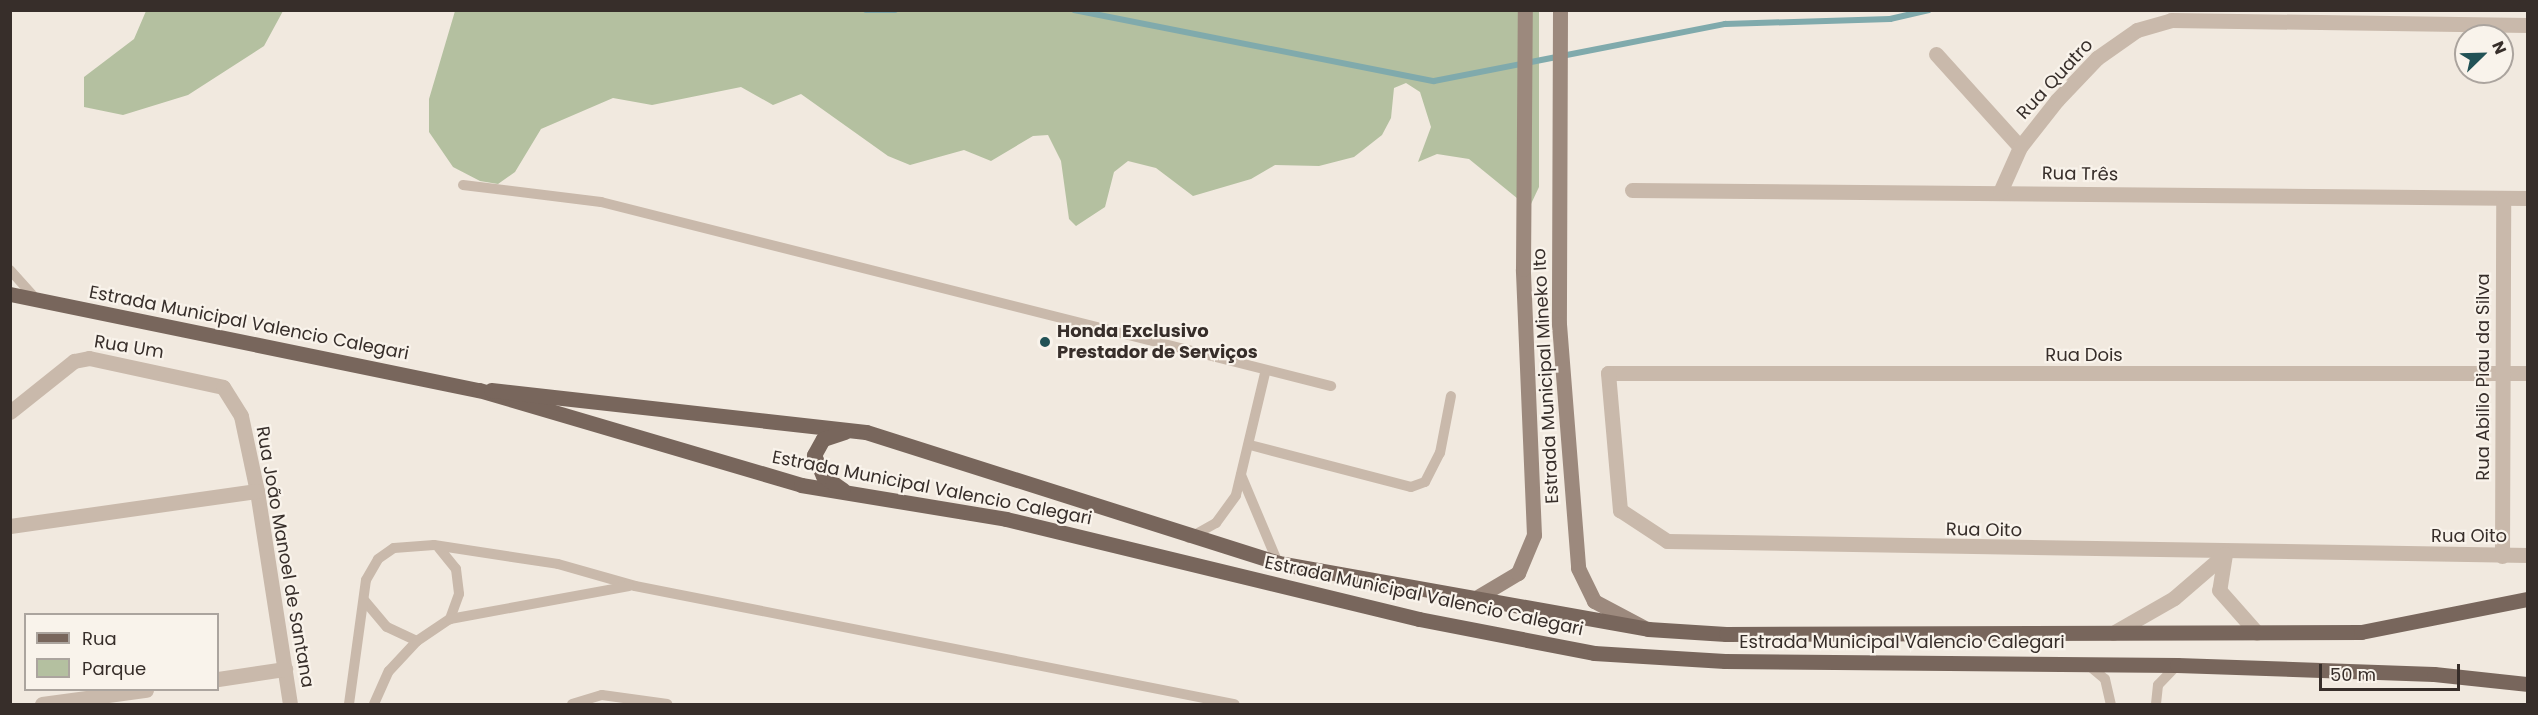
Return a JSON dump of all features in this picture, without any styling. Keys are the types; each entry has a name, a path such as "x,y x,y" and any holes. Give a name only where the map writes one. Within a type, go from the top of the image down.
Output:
{"main road":[{"name":"Estrada Municipal Valencio Calegari","path":"10,294 479,390 774,479 853,496 1006,519 1419,619 1594,653 1725,661 2084,662 2177,665 2434,674 2528,684"},
{"name":"Estrada Municipal Valencio Calegari","path":"479,390 524,390 866,432 1189,538 1278,563 1648,629 2113,633 2361,632 2528,599"},
{"path":"853,496 823,476 815,450 837,433 866,432"}],"street":[{"name":"Estrada Municipal Mineko Ito","path":"1476,598 1518,573 1534,535 1523,269 1523,93 1526,12"},
{"name":"Estrada Municipal Mineko Ito","path":"1559,15 1559,324 1578,568 1594,601 1648,629"},
{"name":"Rua Quatro","path":"2000,192 2020,147 2097,58 2137,30 2171,20 2528,25"},
{"path":"1936,54 2020,147"},
{"name":"Rua Três","path":"1632,190 2528,198"},
{"name":"Rua Abilio Piau da Silva","path":"2502,556 2503,198"},
{"name":"Rua Um","path":"10,412 74,361 89,358 213,381 241,416"},
{"name":"Rua Dois","path":"1641,369 1743,375 2528,373"},
{"name":"Rua Oito","path":"1641,369 1608,373 1616,487 1620,510 1667,541 2225,554 2528,555"},
{"name":"Rua João Manoel de Santana","path":"241,416 257,491 290,705"},
{"path":"10,526 257,491"},
{"path":"2225,554 2219,590 2257,633"},
{"path":"2113,633 2174,598 2225,554"},
{"path":"219,679 285,669"},
{"path":"42,705 139,691"}],"lane":[{"path":"463,185 601,202 1265,373 1331,386"},
{"path":"10,270 38,300"},
{"path":"1189,538 1216,523 1236,495 1250,445 1265,373"},
{"path":"1250,445 1411,487 1425,482 1440,453 1451,396"},
{"path":"1241,474 1278,563"},
{"path":"434,545 450,555 456,569 459,594 450,619"},
{"path":"350,705 366,580 378,559 394,548 434,545 558,564 635,585 1234,705"},
{"path":"374,705 389,671 417,641 450,619 546,597 635,585"},
{"path":"364,600 387,627 417,641"},
{"path":"2084,662 2105,679 2111,705"},
{"path":"2156,705 2158,684 2177,665"},
{"path":"572,705 602,695 667,705"}],"green space":[{"path":"146,10 283,11 264,46 188,95 123,115 84,107 84,77 134,39"},
{"path":"455,11 1539,11 1539,187 1531,204 1523,203 1469,159 1437,154 1418,162 1431,127 1420,92 1406,83 1394,88 1391,118 1382,135 1354,157 1319,166 1275,165 1251,179 1193,196 1156,168 1128,161 1114,172 1105,207 1076,226 1069,219 1061,161 1048,135 1033,136 991,161 964,150 910,165 888,156 801,94 773,105 741,87 652,105 613,98 541,129 515,172 498,184 480,181 453,167 429,132 429,99"}],"waterway":[{"path":"866,10 895,10"},
{"path":"1074,10 1434,81 1725,24 1890,19 1929,10"}],"place":[{"name":"Honda Exclusivo Prestador de Serviços","path":"1045,342"}]}
